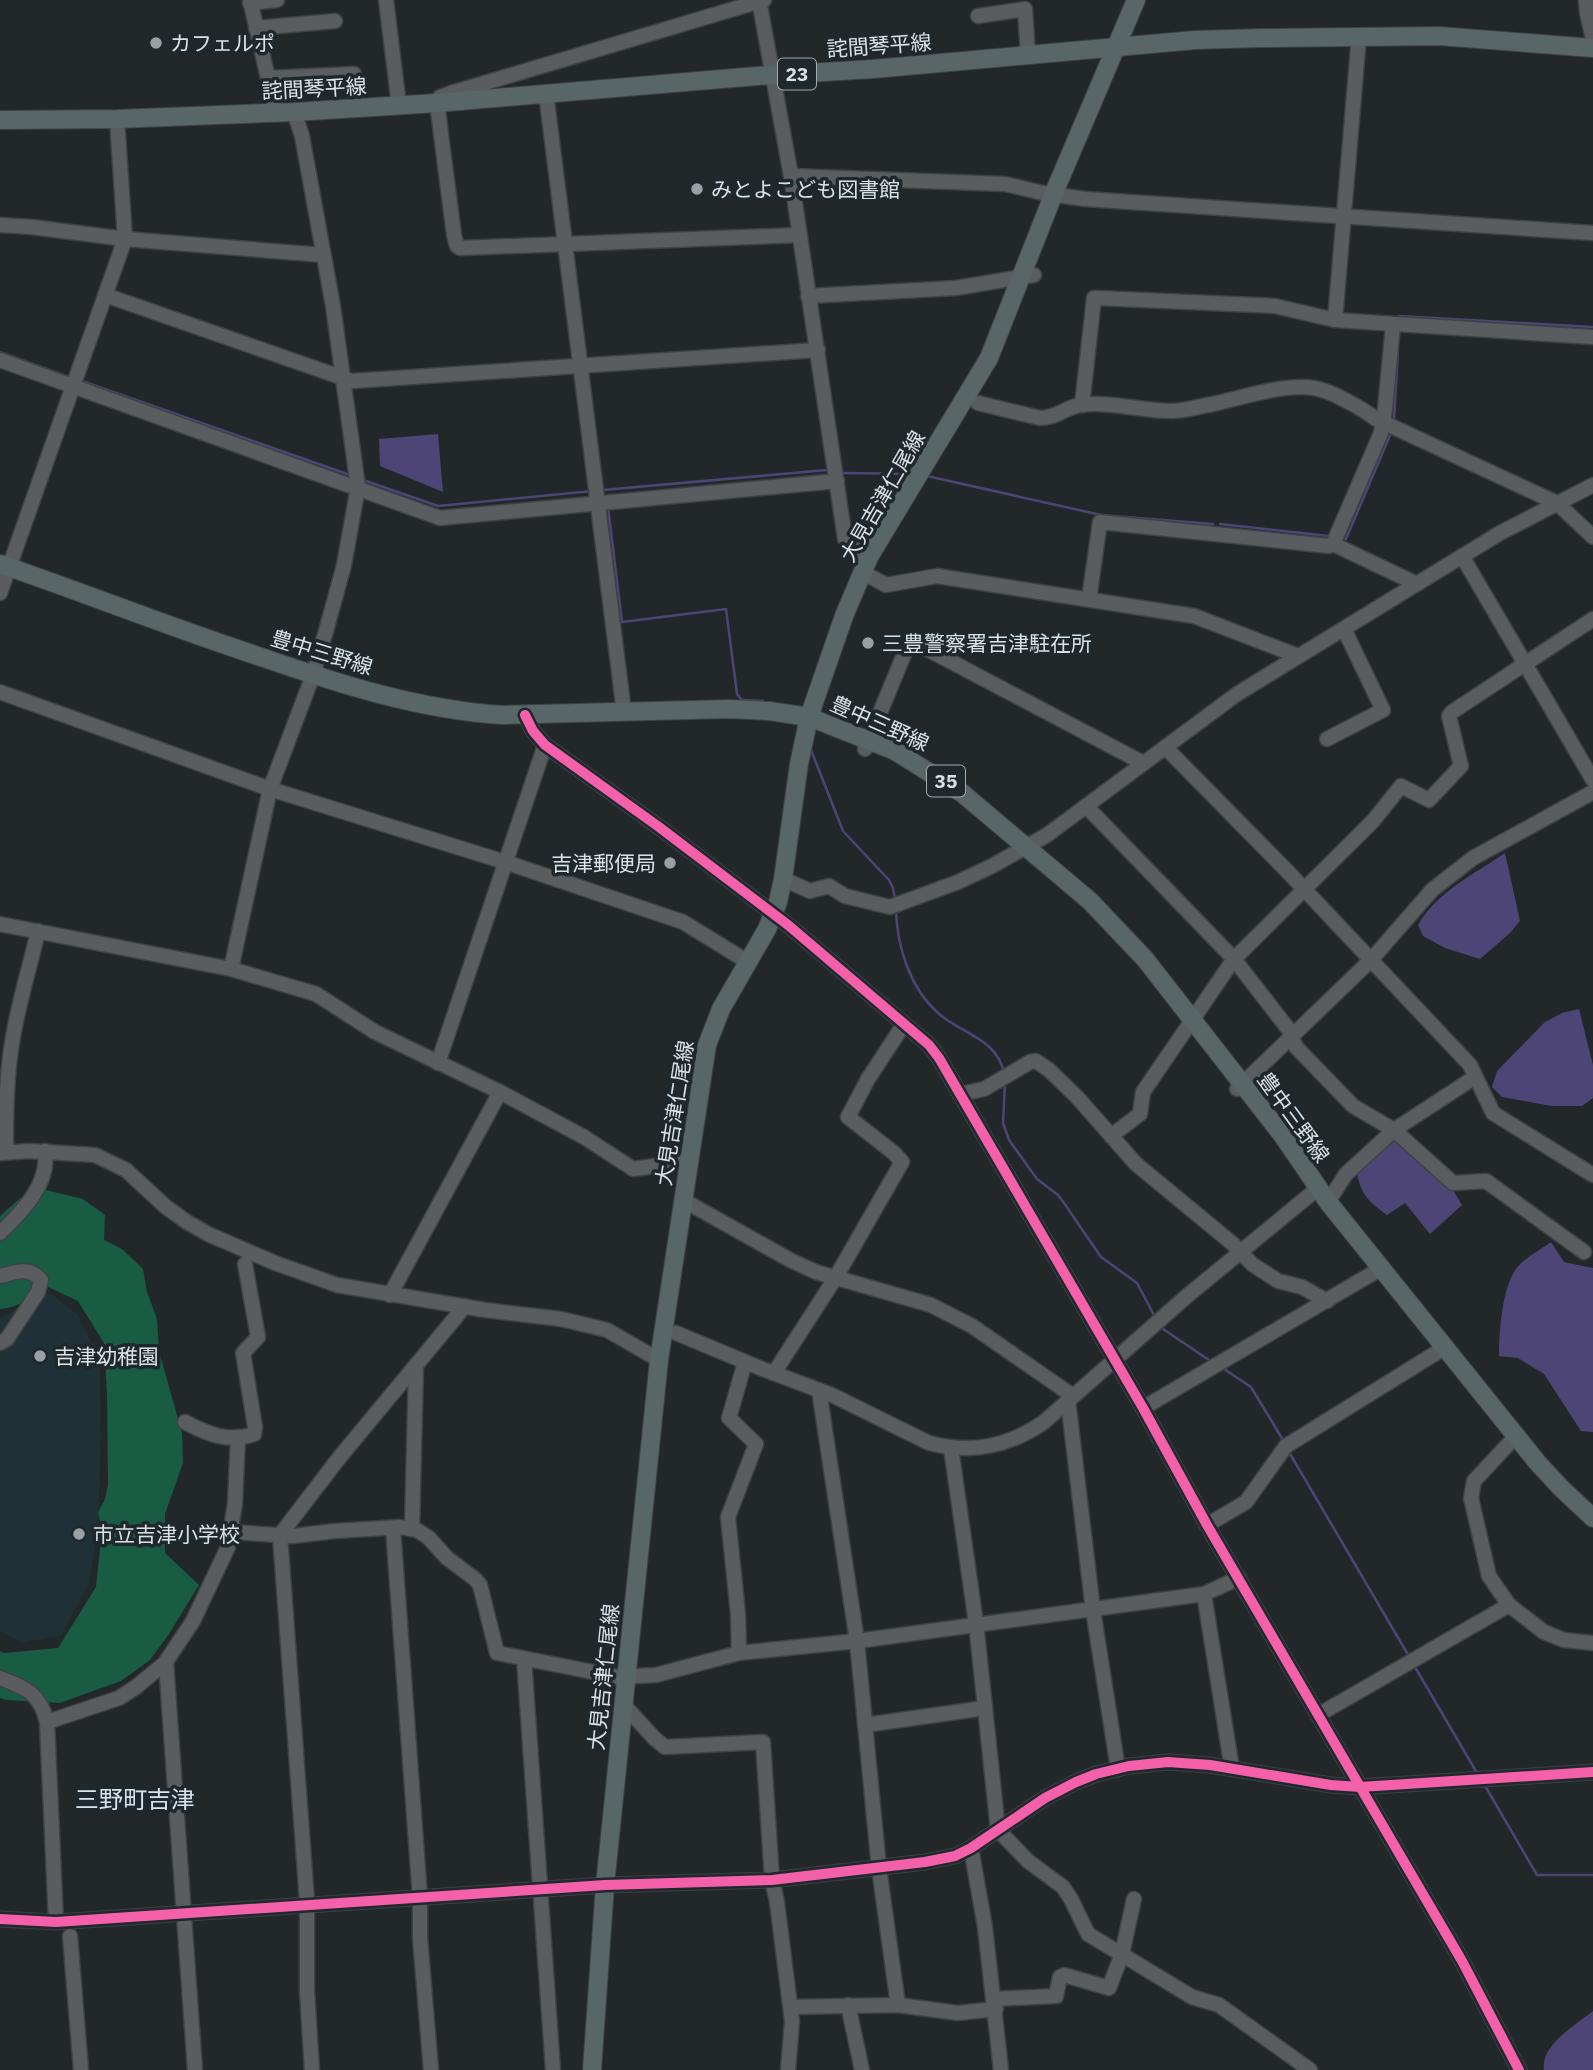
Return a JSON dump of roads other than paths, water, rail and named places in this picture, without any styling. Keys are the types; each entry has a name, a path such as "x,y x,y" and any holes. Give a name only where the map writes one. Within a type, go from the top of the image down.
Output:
{"main road":[{"name":"大見吉津仁尾線","path":"592,2070 605,1885 659,1360 707,1045 720,1009 774,914 783,879 797,776 809,717 844,616 866,564 989,358 1028,276 1054,195 1136,0"},
{"name":"詫間琴平線","path":"0,120 285,113 437,103 873,69 1195,40 1426,36 1530,41 1593,48"},
{"name":"豊中三野線","path":"4,566 313,675 436,708 469,713 525,715 730,709 769,711 809,717 867,744 911,760 954,787 1115,925 1193,1019 1240,1086 1283,1136 1323,1196 1380,1269 1561,1488 1593,1518"}],"street":[{"path":"231,969 270,789 313,675 344,565 358,486 302,136 285,113 268,78 250,1 277,0"},
{"path":"386,0 399,105"},
{"path":"800,235 460,248 457,246 437,103 440,97 451,93 761,0 791,176 818,350 845,539 886,585 937,576 1194,617 1298,656"},
{"path":"1586,0 1593,39"},
{"path":"978,16 1025,9 1028,56"},
{"path":"256,28 294,29 335,20"},
{"path":"1335,320 1358,48"},
{"path":"268,78 354,74"},
{"path":"546,93 624,712"},
{"path":"0,593 4,566 125,239 117,119"},
{"path":"791,176 1005,184 1085,199 1593,233"},
{"path":"0,225 125,239 323,255"},
{"path":"808,296 956,288 1028,276"},
{"path":"105,295 352,381 818,350"},
{"path":"1082,405 1094,298 1275,306 1335,320 1593,337"},
{"path":"1333,544 1381,433 1389,425 1393,325"},
{"path":"0,359 358,486 440,518 837,481"},
{"path":"978,403 1040,418 1052,417 1082,405 1105,404 1172,411 1291,388 1311,387 1557,503 1593,537"},
{"path":"783,879 810,891 829,886 845,896 890,907 958,882 1027,847 1237,694 1500,533 1593,485"},
{"path":"1089,599 1100,522 1329,546 1333,544 1417,584"},
{"path":"1462,556 1593,780"},
{"path":"1111,1136 1140,1114 1143,1092 1234,959 1373,821 1401,786 1429,800 1461,766 1449,716 1452,712 1593,619"},
{"path":"1327,740 1383,710 1344,629"},
{"path":"867,744 910,640 1143,763"},
{"path":"0,692 270,789 505,862 683,922 748,962"},
{"path":"525,715 533,731 545,745 774,914 929,1045 939,1058 1143,1408 1207,1525 1462,1961 1519,2070"},
{"path":"438,1063 545,745"},
{"path":"1165,747 1470,1065 1493,1113 1593,1175"},
{"path":"1240,1086 1370,961 1432,890 1473,858 1593,792"},
{"path":"1086,806 1234,959 1289,1030 1296,1047 1353,1106 1394,1130 1453,1182 1486,1181 1584,1252"},
{"path":"0,924 231,969 316,995 375,1032 584,1136 633,1169 689,1161"},
{"path":"38,931 12,1040 3,1152 46,1151 95,1155 126,1170 177,1214 208,1234 275,1263 337,1285 561,1319 607,1330 659,1360"},
{"path":"774,1373 836,1277 902,1163 894,1153 848,1117 868,1079 904,1024"},
{"path":"960,1094 984,1089 1036,1061 1077,1097 1136,1164 1252,1264 1278,1281 1302,1287 1326,1301"},
{"path":"676,1333 868,1411 929,1443 966,1450 988,1447 1023,1435 1044,1422 1240,1252 1323,1196 1394,1130 1475,1077"},
{"path":"390,1295 500,1092"},
{"path":"0,1233 36,1190 46,1166 46,1151"},
{"path":"682,1200 816,1272 931,1305 972,1326 1071,1398 1093,1610 1118,1769"},
{"path":"186,1422 207,1434 245,1438 254,1434 256,1427 243,1353 258,1337 245,1264"},
{"path":"1143,1408 1380,1269"},
{"path":"0,1276 23,1270 34,1272 41,1280 38,1292 7,1339 0,1343"},
{"path":"312,2070 307,1991 307,1905 280,1535 302,1504 466,1306"},
{"path":"1207,1525 1246,1502 1286,1446 1444,1348"},
{"path":"739,1653 738,1614 728,1517 756,1444 729,1418 745,1362"},
{"path":"412,1529 416,1366"},
{"path":"819,1390 857,1641 879,1868 898,2005"},
{"path":"1517,1436 1474,1481 1471,1498 1489,1576 1510,1605 1544,1632 1564,1640 1593,1643"},
{"path":"47,1722 119,1698 166,1662 193,1621 219,1570 232,1532 238,1437"},
{"path":"951,1448 976,1623 998,1830 1028,1861 1063,1888 1088,1934 1192,1997 1219,2005 1310,2070"},
{"path":"393,1528 431,2070"},
{"path":"232,1532 293,1536 335,1531 412,1529 429,1538 447,1558 480,1585 497,1653 618,1677 656,1675 739,1653 857,1641 1204,1594 1239,1578"},
{"path":"1204,1594 1231,1769"},
{"path":"1318,1715 1510,1605"},
{"path":"524,1659 554,2070"},
{"path":"166,1662 195,2070"},
{"path":"0,1678 32,1693 43,1706 47,1722 56,1922"},
{"path":"623,1704 665,1747 762,1742 772,1880 791,2007 788,2070"},
{"path":"865,1725 985,1708"},
{"path":"0,1919 56,1922 605,1885 772,1880 925,1862 955,1856 971,1848 1045,1798 1076,1782 1118,1769 1168,1762 1360,1787 1593,1773"},
{"path":"971,1848 985,1927 1001,2070"},
{"path":"791,2007 898,2005 958,2013 995,2004 1056,1996 1060,1977 1064,1975 1110,1988 1122,1954 1135,1899"},
{"path":"70,1936 81,2070"},
{"path":"848,2005 862,2070"}],"waterway":[{"path":"1399,318 1592,327"},
{"path":"1394,420 1398,350"},
{"path":"0,352 69,377"},
{"path":"79,380 350,475"},
{"path":"1343,538 1346,539 1391,433"},
{"path":"603,490 827,470"},
{"path":"844,473 910,474"},
{"path":"927,476 1101,515 1213,524"},
{"path":"363,480 438,506 592,491"},
{"path":"608,507 622,622 726,609 737,694 742,700 763,701"},
{"path":"1220,524 1328,536"},
{"path":"811,750 843,831 889,880 895,900"},
{"path":"896,910 902,952 920,992 938,1013 986,1044 1000,1061 1004,1073"},
{"path":"1005,1083 1003,1123 1009,1140 1037,1179 1058,1195 1101,1257 1137,1283 1155,1317"},
{"path":"1161,1325 1212,1362"},
{"path":"1221,1367 1251,1387 1283,1440"},
{"path":"1289,1452 1410,1658"},
{"path":"1415,1667 1477,1773"},
{"path":"1484,1784 1537,1875 1593,1875"}],"place":[{"name":"カフェルポ","path":"156,43"},
{"name":"みとよこども図書館","path":"697,189"},
{"name":"三豊警察署吉津駐在所","path":"868,643"},
{"name":"吉津郵便局","path":"670,863"},
{"name":"吉津幼稚園","path":"40,1356"},
{"name":"市立吉津小学校","path":"79,1534"}],"district":[{"name":"三野町吉津","path":"135,1799"}]}
